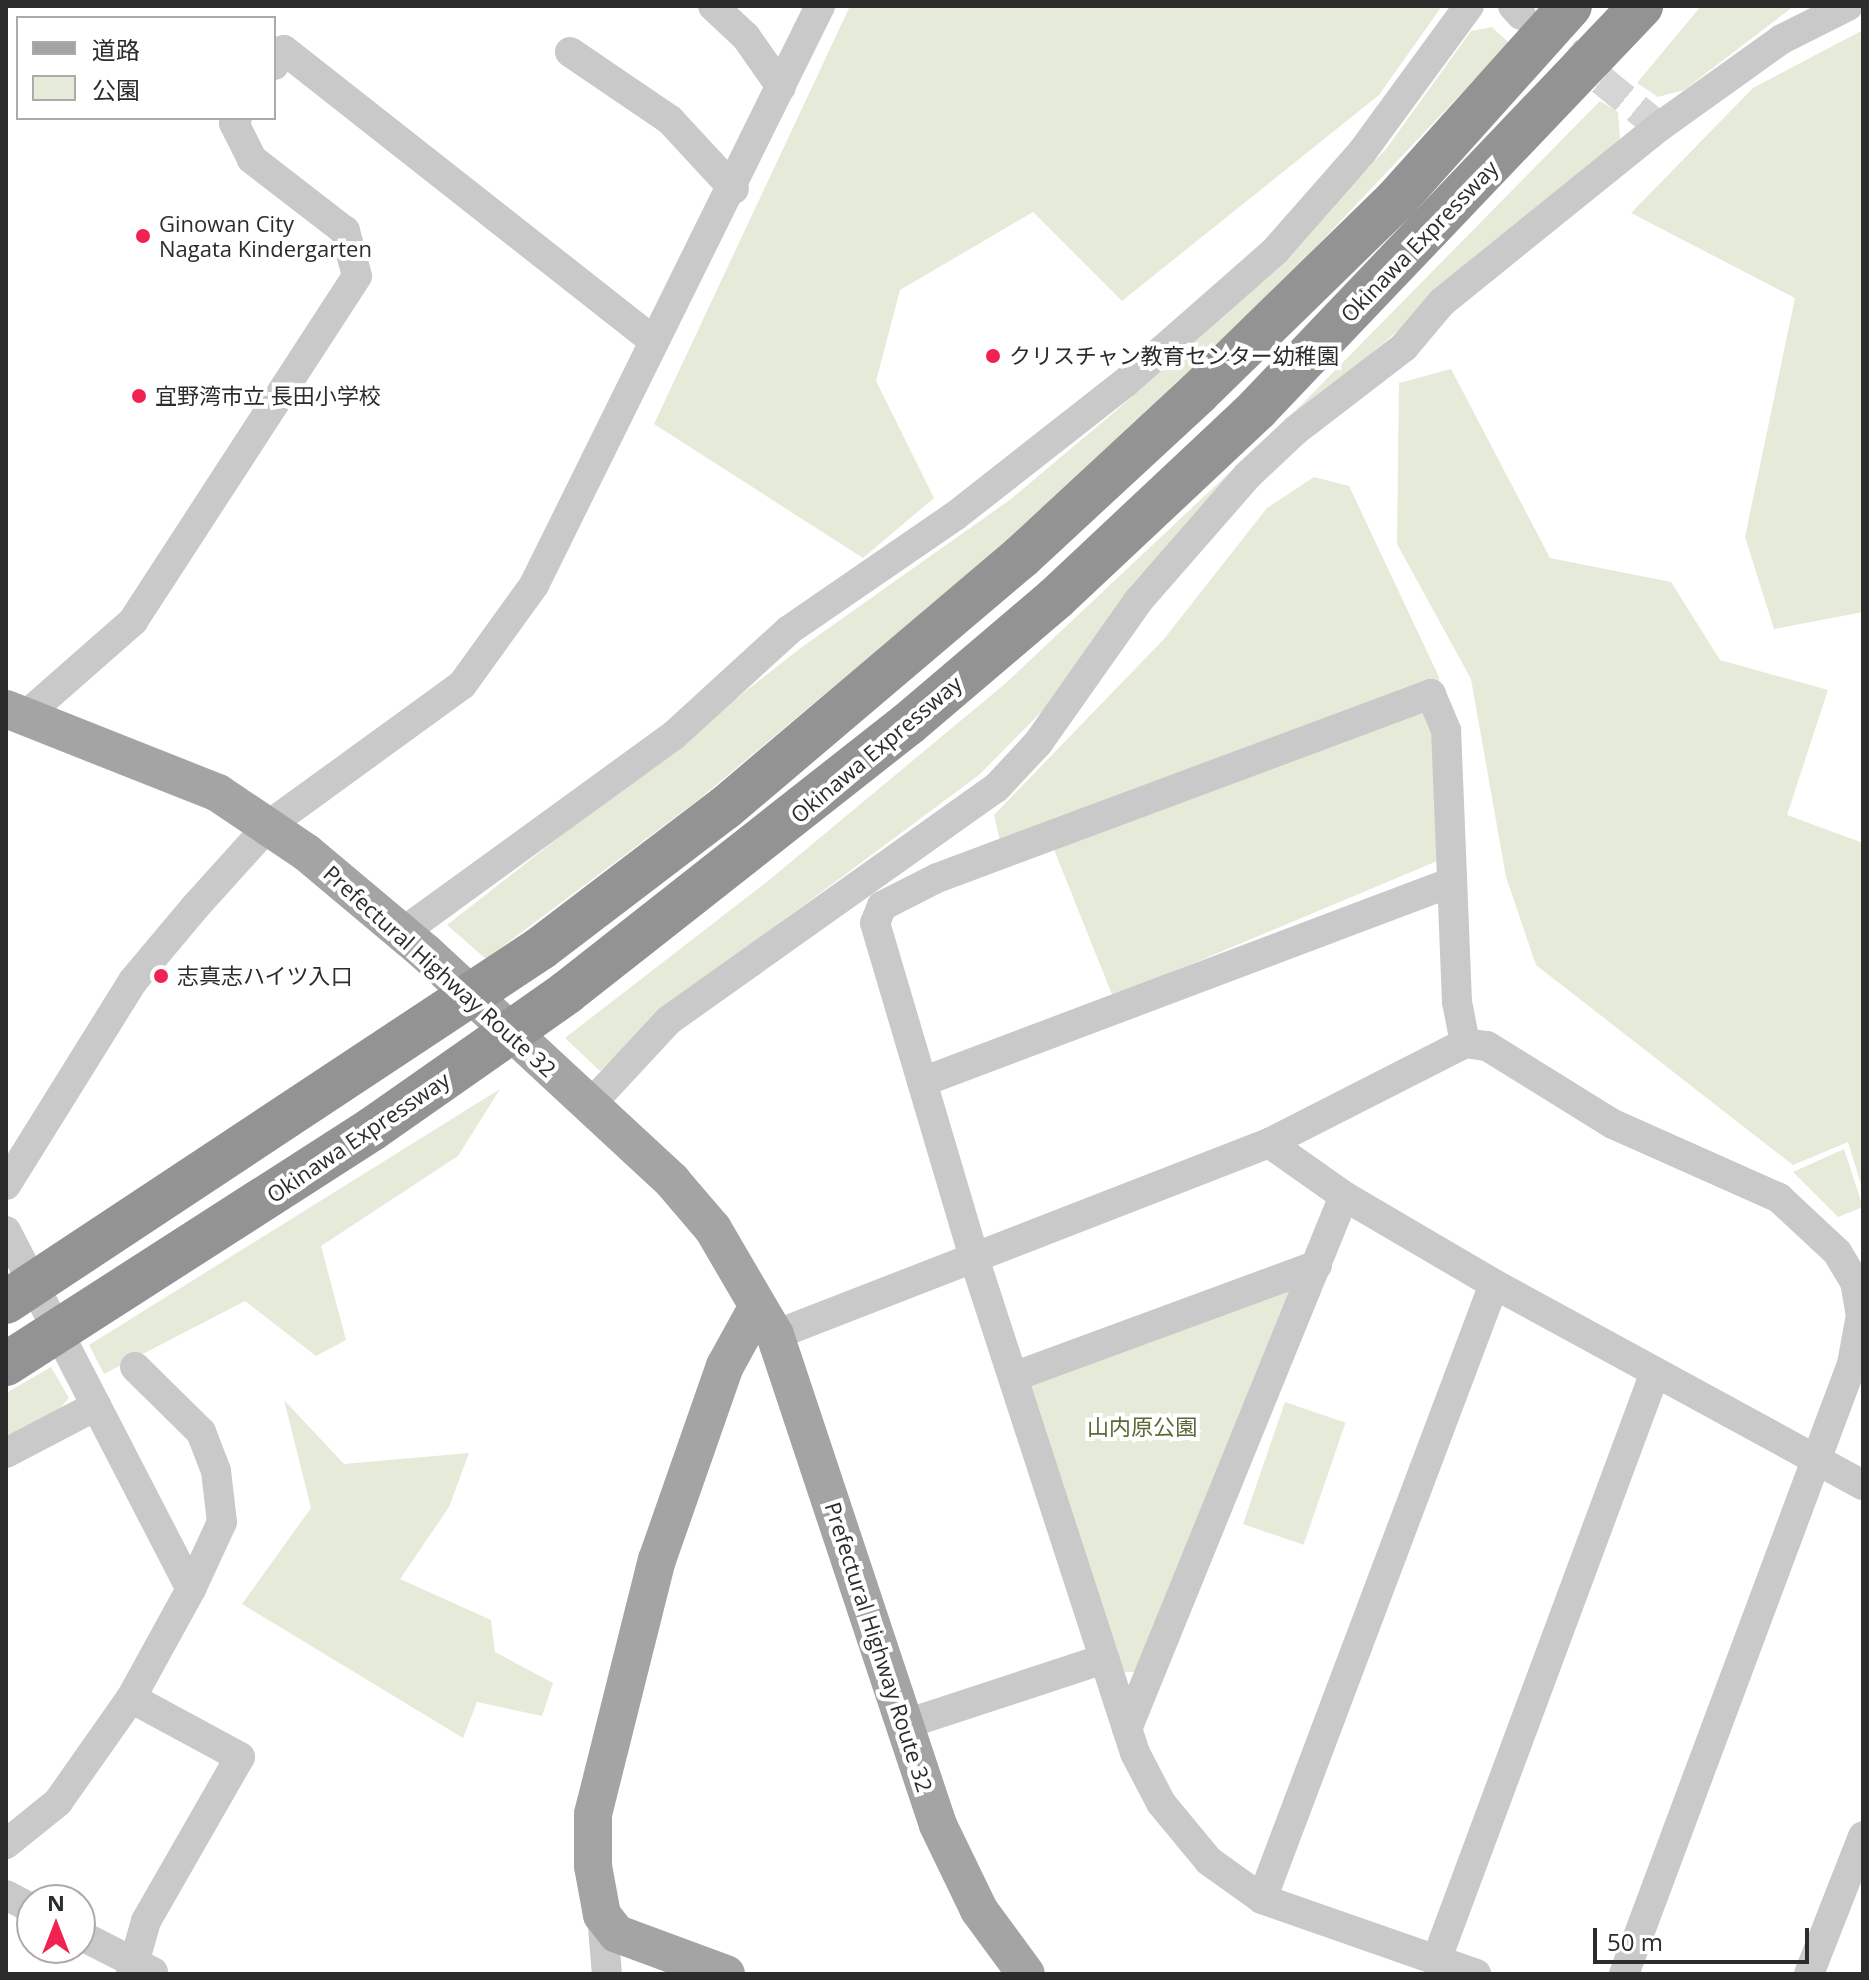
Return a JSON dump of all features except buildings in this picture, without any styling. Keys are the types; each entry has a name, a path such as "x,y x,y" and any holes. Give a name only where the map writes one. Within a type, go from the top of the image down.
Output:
{"highway":[{"name":"Okinawa Expressway","path":"6,1302 366,1068 541,948 725,808 1021,557 1198,393 1395,201 1570,6"},
{"name":"Okinawa Expressway","path":"6,1364 372,1129 566,993 908,724 1056,598 1257,409 1641,6"}],"main road":[{"name":"Prefectural Highway Route 32","path":"16,713 166,769 269,825 414,942 672,1181 713,1229 766,1321 903,1725 957,1868 1026,1974"},
{"path":"726,1974 617,1934 602,1915 593,1866 593,1814 628,1660 715,1393 766,1321"}],"street":[{"path":"713,6 746,37 781,87"},
{"path":"6,1185 133,981 269,825 462,685 534,585 654,341 734,189 820,6"},
{"path":"414,942 673,736 789,630 955,516 1137,372 1275,251 1362,152 1469,6"},
{"path":"589,1106 669,1020 996,788 1038,743 1139,600 1296,430 1404,347 1442,302 1659,127 1782,39 1848,6"},
{"path":"276,62 284,50 654,341"},
{"path":"570,52 670,120 734,189"},
{"path":"16,713 133,621 357,276 345,231 252,159 234,123 236,120"},
{"path":"1465,1043 1452,882 1446,730 1431,694 937,878 882,906 875,923 974,1258 1104,1659 1127,1729 1161,1803 1209,1861 1262,1899 1476,1974"},
{"path":"921,841 937,878"},
{"path":"922,1082 1452,882"},
{"path":"766,1321 974,1258 1269,1143 1465,1043 1487,1046 1613,1124 1779,1198 1837,1252 1855,1282 1861,1315 1852,1364 1624,1974"},
{"path":"1269,1143 1344,1196 1494,1284 1654,1375 1863,1485"},
{"path":"1127,1729 1344,1196"},
{"path":"7,1232 191,1589"},
{"path":"1013,1377 1317,1265"},
{"path":"1262,1899 1494,1284"},
{"path":"6,1844 58,1802 131,1698 191,1589 222,1522 216,1471 201,1432 135,1367"},
{"path":"1436,1961 1654,1375"},
{"path":"6,1453 91,1396"},
{"path":"903,1725 1104,1659"},
{"path":"96,1944 142,1971 146,1921 240,1757 131,1698"},
{"path":"1809,1974 1863,1836"},
{"path":"602,1915 607,1974"}],"green space":[{"path":"850,6 1442,6 1379,95 1122,301 1033,212 900,290 876,381 934,498 863,558 654,424"},
{"path":"1701,6 1794,6 1684,90 1658,97 1637,83"},
{"path":"1492,27 1509,43 1209,360 1037,517 698,800 486,959 447,925 802,647 1011,499 1118,409 1262,279 1386,149 1471,31"},
{"path":"1863,30 1863,612 1774,629 1745,537 1795,298 1631,213 1753,88"},
{"path":"1600,101 1618,112 1620,139 1612,151 1374,351 1221,491 1053,700 979,775 676,1000 600,1071 565,1038 768,881 1006,683 1300,406"},
{"path":"1451,369 1550,558 1671,582 1720,660 1828,690 1787,815 1863,843 1863,1191 1848,1142 1793,1165 1536,965 1506,877 1471,679 1397,544 1399,383"},
{"path":"1314,477 1349,486 1439,677 1442,859 1113,997 1047,832 1001,845 994,815 1164,639 1267,508"},
{"path":"500,1089 458,1156 321,1246 346,1340 316,1356 245,1301 104,1374 89,1345"},
{"path":"1844,1149 1863,1207 1838,1217 1793,1172"},
{"name":"山内原公園","path":"1317,1265 1139,1672 1123,1672 1023,1370"},
{"path":"51,1367 69,1398 53,1416 6,1438 6,1393"},
{"path":"284,1400 344,1464 469,1453 449,1507 400,1579 491,1620 495,1652 553,1683 542,1716 477,1702 463,1738 242,1604 311,1508"},
{"path":"1285,1402 1346,1423 1304,1545 1243,1524"}],"tunnel":[{"path":"1532,23 1659,127"}],"place":[{"name":"Ginowan City Nagata Kindergarten","path":"143,236"},
{"name":"クリスチャン教育センター幼稚園","path":"993,356"},
{"name":"宜野湾市立 長田小学校","path":"139,396"},
{"name":"志真志ハイツ入口","path":"161,976"}]}
